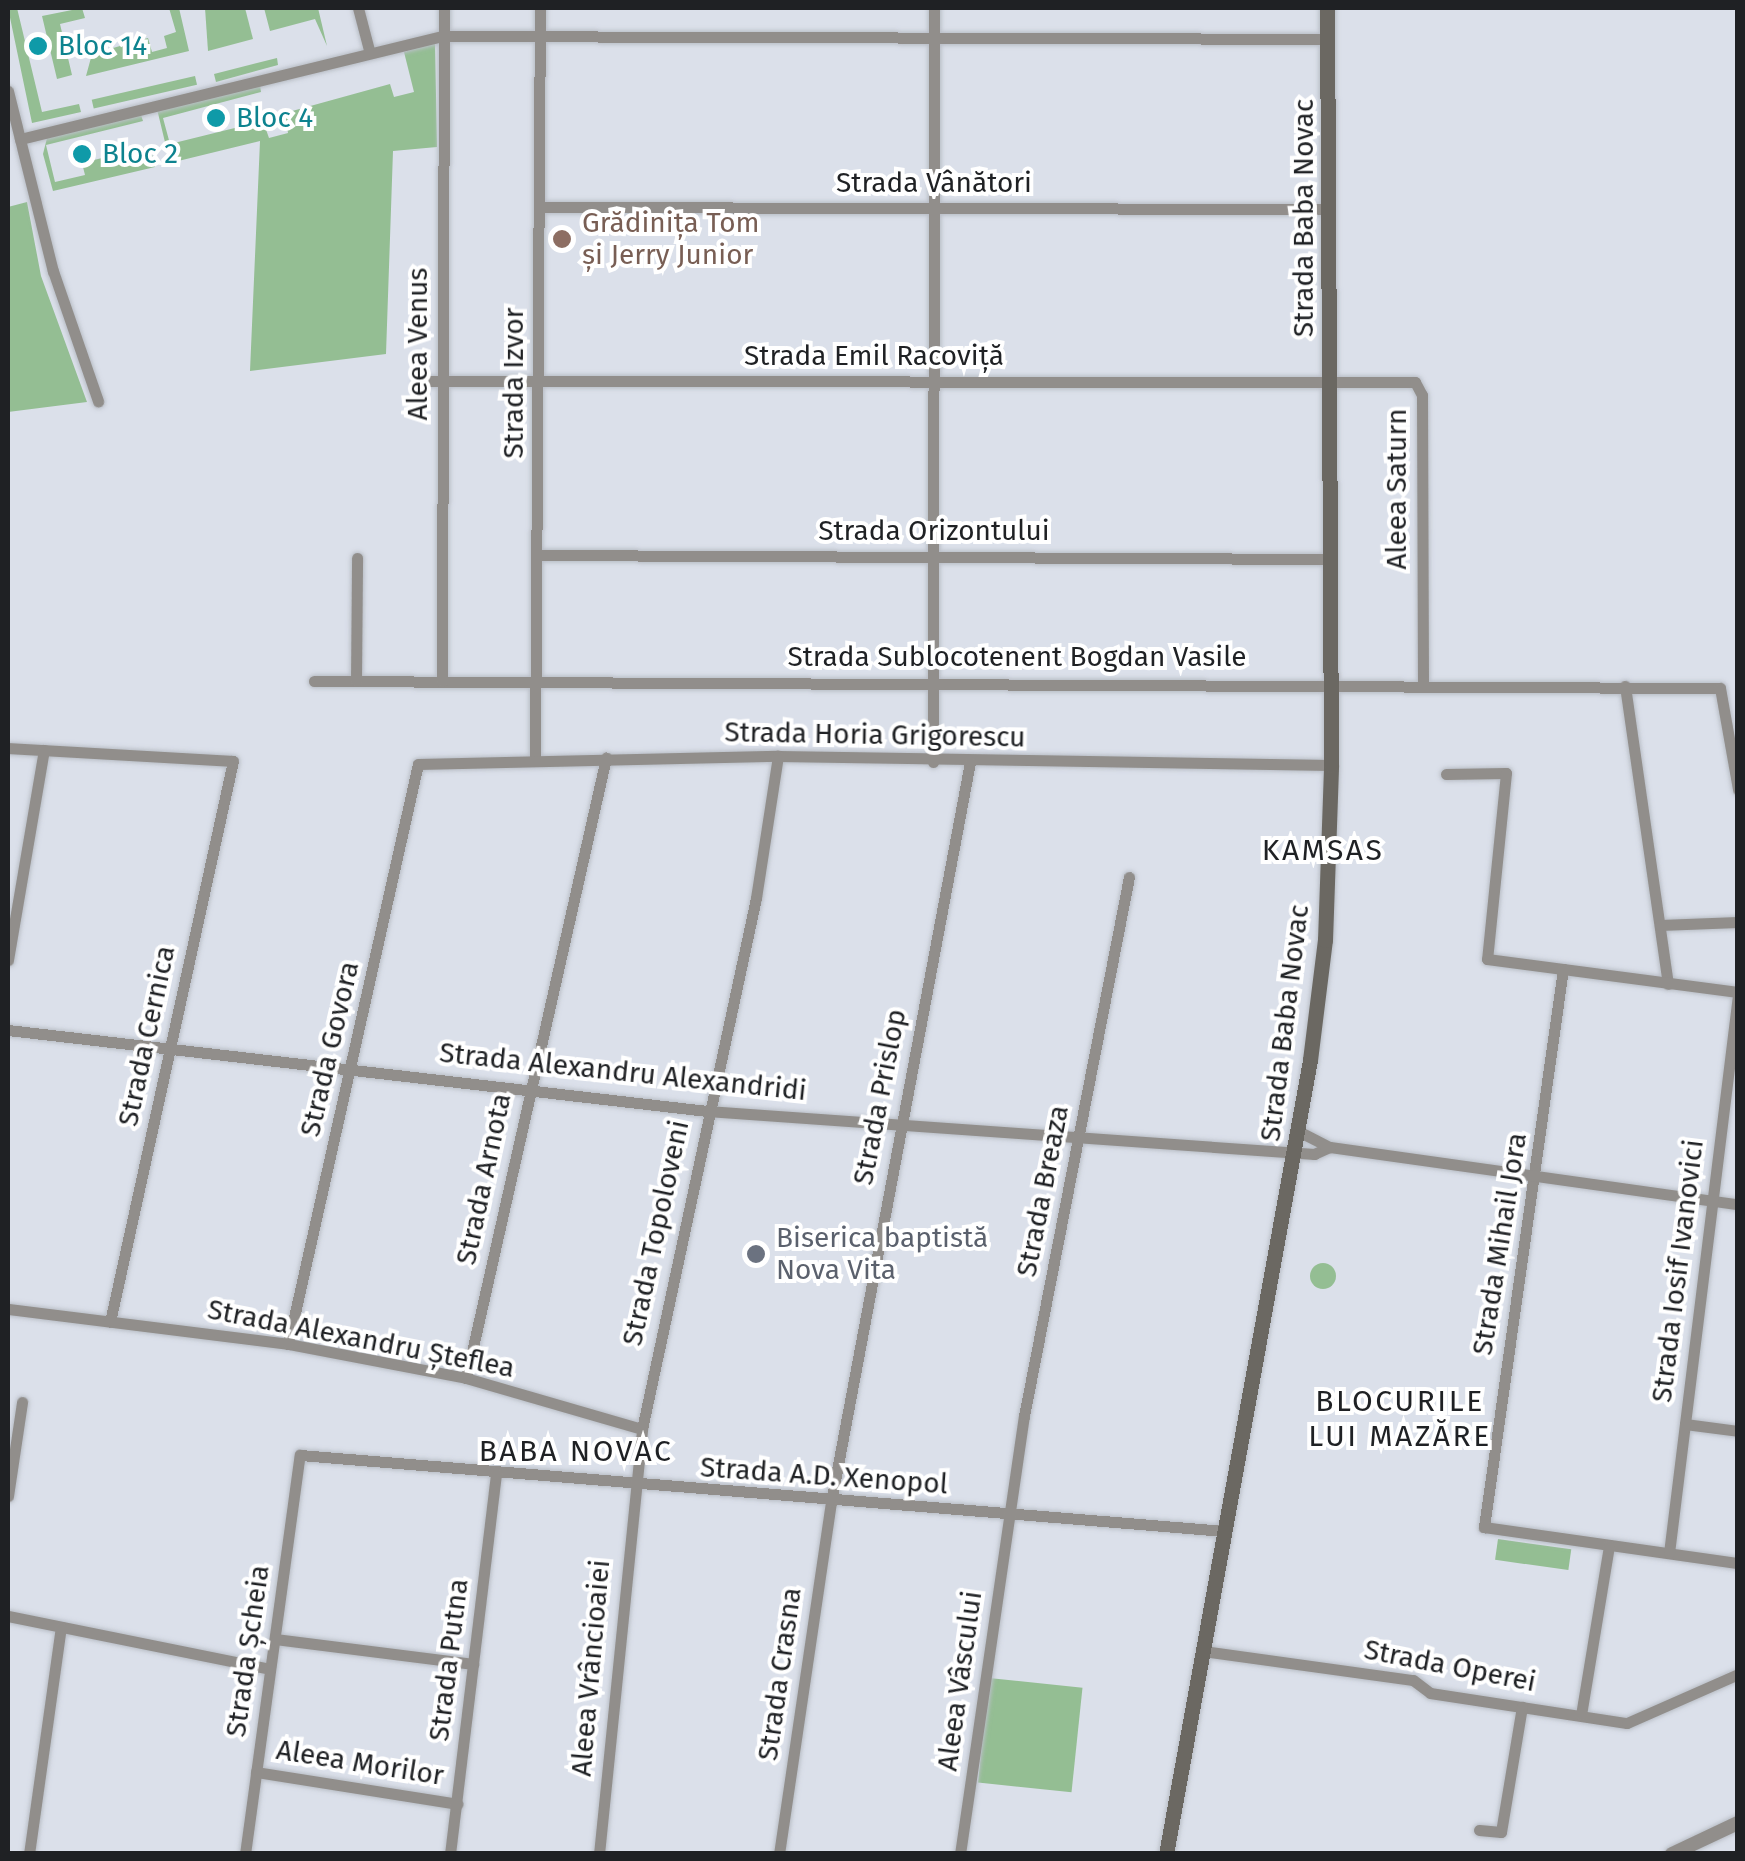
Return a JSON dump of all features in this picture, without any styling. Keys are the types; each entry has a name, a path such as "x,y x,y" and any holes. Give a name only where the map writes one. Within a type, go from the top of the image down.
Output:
{"main road":[{"name":"Strada Baba Novac","path":"1166,1854 1298,1131 1325,940 1331,765 1327,8"}],"street":[{"path":"358,8 369,50"},
{"name":"Aleea Venus","path":"442,681 444,8"},
{"name":"Strada Izvor","path":"536,758 540,8"},
{"path":"933,762 934,8"},
{"path":"20,139 369,50 444,36 1328,39"},
{"path":"8,91 54,271 98,400"},
{"name":"Strada Vânători","path":"540,207 1328,209"},
{"name":"Strada Emil Racoviță","path":"419,381 1330,382"},
{"name":"Aleea Saturn","path":"1330,382 1421,387 1423,684"},
{"name":"Strada Orizontului","path":"538,555 1331,559"},
{"path":"356,681 357,558"},
{"name":"Strada Sublocotenent Bogdan Vasile","path":"314,680 1625,686 1720,688 1722,703"},
{"path":"1625,686 1668,984"},
{"path":"1738,704 1722,703 1738,789"},
{"path":"8,748 44,750 8,960"},
{"name":"Strada Cernica","path":"44,750 233,761 110,1322"},
{"name":"Strada Horia Grigorescu","path":"418,764 536,758 778,756 933,762 1331,765"},
{"name":"Strada Topoloveni","path":"633,1486 707,1111 756,898 778,756"},
{"name":"Strada Arnota","path":"466,1378 606,758"},
{"name":"Strada Prislop","path":"830,1502 899,1121 970,762"},
{"name":"Strada Govora","path":"288,1344 418,764"},
{"path":"1446,774 1506,773 1487,959 1738,993"},
{"name":"Strada Breaza","path":"1009,1515 1129,877"},
{"path":"1660,924 1738,922"},
{"name":"Strada Mihail Jora","path":"1563,970 1484,1527 1609,1545"},
{"name":"Strada Iosif Ivanovici","path":"1668,1553 1712,1202 1731,1095 1738,993"},
{"name":"Strada Alexandru Alexandridi","path":"8,1030 707,1111 899,1121 1294,1152 1330,1147"},
{"path":"1298,1131 1330,1147 1738,1204"},
{"name":"Strada Alexandru Șteflea","path":"8,1309 288,1344 466,1378 642,1429"},
{"path":"8,1496 22,1402"},
{"path":"1685,1424 1738,1431"},
{"name":"Strada A.D. Xenopol","path":"300,1454 633,1486 1225,1532"},
{"name":"Strada Șcheia","path":"245,1854 300,1454"},
{"name":"Strada Putna","path":"450,1854 496,1473"},
{"name":"Aleea Vrâncioaiei","path":"598,1854 633,1486"},
{"name":"Strada Crasna","path":"779,1854 830,1502"},
{"name":"Aleea Vâscului","path":"960,1854 1009,1515"},
{"path":"1581,1716 1609,1545 1738,1563"},
{"path":"8,1616 270,1669"},
{"path":"29,1854 61,1626"},
{"path":"274,1638 473,1664"},
{"name":"Strada Operei","path":"1203,1651 1413,1680 1430,1693 1626,1723 1738,1674"},
{"path":"1479,1830 1501,1832 1522,1707"},
{"name":"Aleea Morilor","path":"256,1772 457,1804"},
{"path":"1672,1854 1738,1822"}],"green space":[{"path":"8,8 17,8 42,112 79,104 81,112 32,123"},
{"path":"82,8 85,18 60,24 72,75 57,79 42,16"},
{"path":"169,8 179,8 189,51 86,76 92,54 148,38 152,52 167,48 164,36 176,32"},
{"path":"205,8 245,8 253,39 208,51"},
{"path":"264,8 318,8 327,46 315,19 270,31"},
{"path":"435,43 437,147 393,151 386,354 250,371 260,141 170,163 157,109 260,85 261,92 163,118 170,144 263,121 269,138 288,133 285,113 390,84 394,97 414,92 404,52"},
{"path":"277,58 278,65 216,82 214,74"},
{"path":"195,76 197,85 94,109 92,100"},
{"path":"141,115 143,121 46,145 55,182 85,175 82,163 150,146 155,167 53,191 43,154 47,138"},
{"path":"27,202 41,276 87,402 8,412 8,207"},
{"path":"1323,1263 1332,1267 1336,1276 1332,1285 1323,1289 1314,1285 1310,1276 1314,1267"},
{"path":"1498,1539 1571,1549 1568,1570 1495,1560"},
{"path":"989,1678 1082,1688 1072,1792 978,1782"}],"place":[{"name":"Bloc 14","path":"38,46"},
{"name":"Bloc 4","path":"216,118"},
{"name":"Bloc 2","path":"82,154"},
{"name":"Grădinița Tom și Jerry Junior","path":"562,239"},
{"name":"Biserica baptistă Nova Vita","path":"756,1254"}],"district":[{"name":"KAMSAS","path":"1323,850"},
{"name":"BLOCURILE LUI MAZĂRE","path":"1400,1418"},
{"name":"BABA NOVAC","path":"576,1451"}]}
